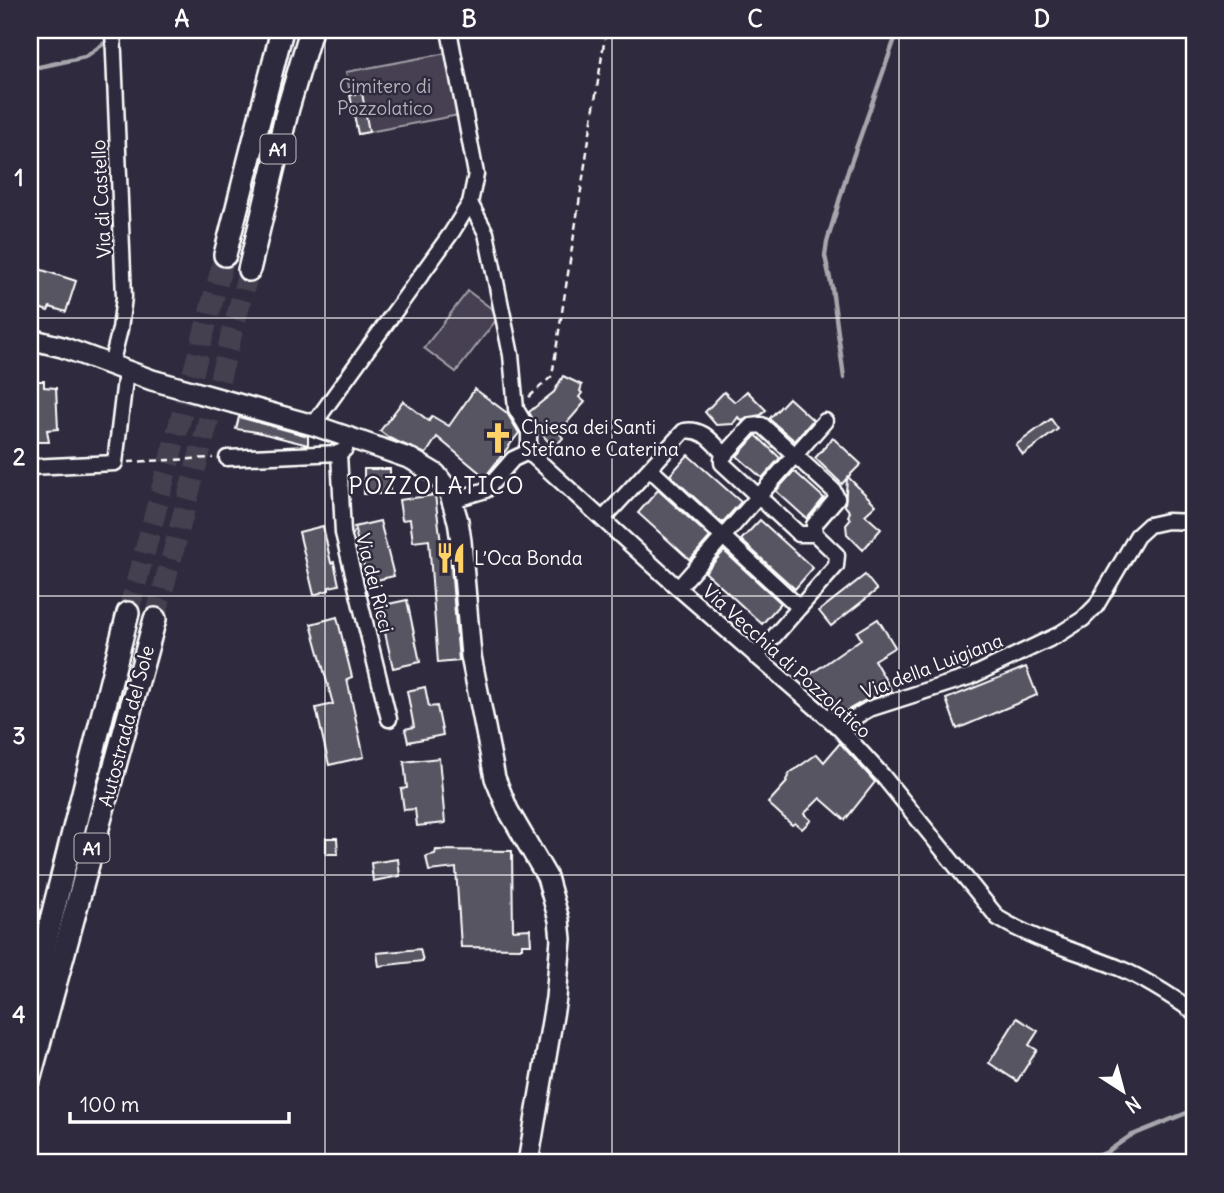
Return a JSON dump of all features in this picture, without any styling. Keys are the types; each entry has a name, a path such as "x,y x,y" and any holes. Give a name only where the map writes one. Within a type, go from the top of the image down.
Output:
{"highway":[{"name":"A1","path":"225,256 282,30"},
{"name":"A1","path":"249,270 288,108 311,30"},
{"name":"Autostrada del Sole","path":"30,1004 128,613"},
{"name":"Autostrada del Sole","path":"30,1076 155,619"}],"main road":[{"path":"30,339 62,347 152,380 313,425 344,445 425,466 436,474 453,500 461,541 471,656 495,778 508,810 547,877 556,905 561,939 556,998 528,1163"}],"street":[{"name":"Via di Castello","path":"114,30 124,297 120,328 115,463"},
{"path":"313,425 453,232 470,203 476,174 449,30"},
{"path":"453,500 486,490 513,459 526,453 529,445 529,430 516,409 511,355 485,233 470,203"},
{"path":"678,589 825,421"},
{"path":"756,657 836,566 837,555 815,534 814,525 837,498 833,490 762,425 751,426 722,458 722,463 799,534 815,534"},
{"path":"603,519 684,430 702,432 725,455"},
{"path":"227,458 344,445"},
{"name":"Via dei Ricci","path":"344,445 343,533 389,719"},
{"name":"Via Vecchia di Pozzolatico","path":"526,453 539,460 678,589 838,727 882,775 998,918 1015,929 1119,968 1158,986 1194,1012"},
{"path":"30,467 115,463"},
{"path":"650,469 799,607"},
{"name":"Via della Luigiana","path":"838,727 869,709 972,676 1058,635 1083,619 1096,606 1128,550 1143,530 1167,521 1194,522"}],"path":[{"path":"516,409 552,376 607,30"},
{"path":"115,463 227,458"}],"green space":[{"name":"Cimitero di Pozzolatico","path":"447,53 459,115 358,134 346,72"},
{"path":"468,291 500,315 456,372 424,348"}],"building":[{"path":"362,93 369,132 358,134 350,95"},
{"path":"39,269 76,281 66,312 50,307 48,311 30,305 30,295"},
{"path":"563,376 582,385 579,397 585,402 559,432 563,438 554,448 539,431 529,412 554,392"},
{"path":"30,381 44,381 44,387 56,388 58,429 47,430 49,442 30,442"},
{"path":"475,389 507,413 519,433 485,477 437,437 426,454 389,438 380,431 403,401 429,421 432,416 449,426"},
{"path":"747,391 766,410 761,415 742,421 738,417 733,424 716,425 705,412 724,392 735,402"},
{"path":"789,398 813,420 795,441 769,419"},
{"path":"239,417 308,436 308,445 236,429"},
{"path":"1051,419 1058,429 1023,455 1016,445"},
{"path":"756,435 780,458 762,478 737,456"},
{"path":"833,438 861,464 848,477 876,505 865,515 881,529 863,550 847,534 846,525 851,519 845,506 847,478 842,484 815,458"},
{"path":"688,455 741,502 722,523 670,475"},
{"path":"364,469 390,469 390,494 364,494"},
{"path":"794,471 824,498 807,519 776,491"},
{"path":"658,490 710,537 690,560 638,513"},
{"path":"435,495 441,543 449,543 459,661 438,663 429,540 413,542 410,519 402,520 399,500"},
{"path":"760,520 813,568 795,589 741,540"},
{"path":"380,521 394,576 368,582 354,527"},
{"path":"323,526 339,585 314,595 299,532"},
{"path":"724,551 781,603 762,624 705,572"},
{"path":"865,575 877,590 831,626 819,611"},
{"path":"407,600 420,662 393,668 379,606"},
{"path":"337,617 352,677 347,679 364,757 329,765 316,708 333,704 311,624"},
{"path":"878,619 895,647 874,660 892,691 864,701 839,715 821,699 823,698 808,676 861,639 857,632"},
{"path":"1026,667 1037,695 957,729 946,699"},
{"path":"425,687 429,707 437,706 443,735 408,742 405,729 414,727 407,691"},
{"path":"840,743 875,782 845,820 820,798 804,814 811,820 802,829 795,823 792,825 768,803 787,782 790,773 817,754 824,762"},
{"path":"439,758 445,823 417,826 415,809 404,810 401,789 407,788 404,762"},
{"path":"326,838 337,838 338,854 326,854"},
{"path":"436,850 512,851 513,930 530,929 531,944 522,944 522,948 461,947 456,868 429,871 426,856 435,854"},
{"path":"398,859 400,876 373,881 371,863"},
{"path":"420,949 423,961 379,966 377,953"},
{"path":"1017,1018 1038,1031 1029,1045 1037,1050 1017,1081 989,1063"}],"waterway":[{"path":"844,378 825,256 827,242 847,174 898,30"},
{"path":"30,69 85,57 109,40"},
{"path":"1083,1163 1107,1152 1130,1136 1194,1110"}],"tunnel":[{"path":"128,613 225,255"},
{"path":"155,619 249,270"}],"place":[{"name":"Chiesa dei Santi Stefano e Caterina","path":"498,438"},
{"name":"L’Oca Bonda","path":"451,558"}],"district":[{"name":"POZZOLATICO","path":"437,485"}]}
